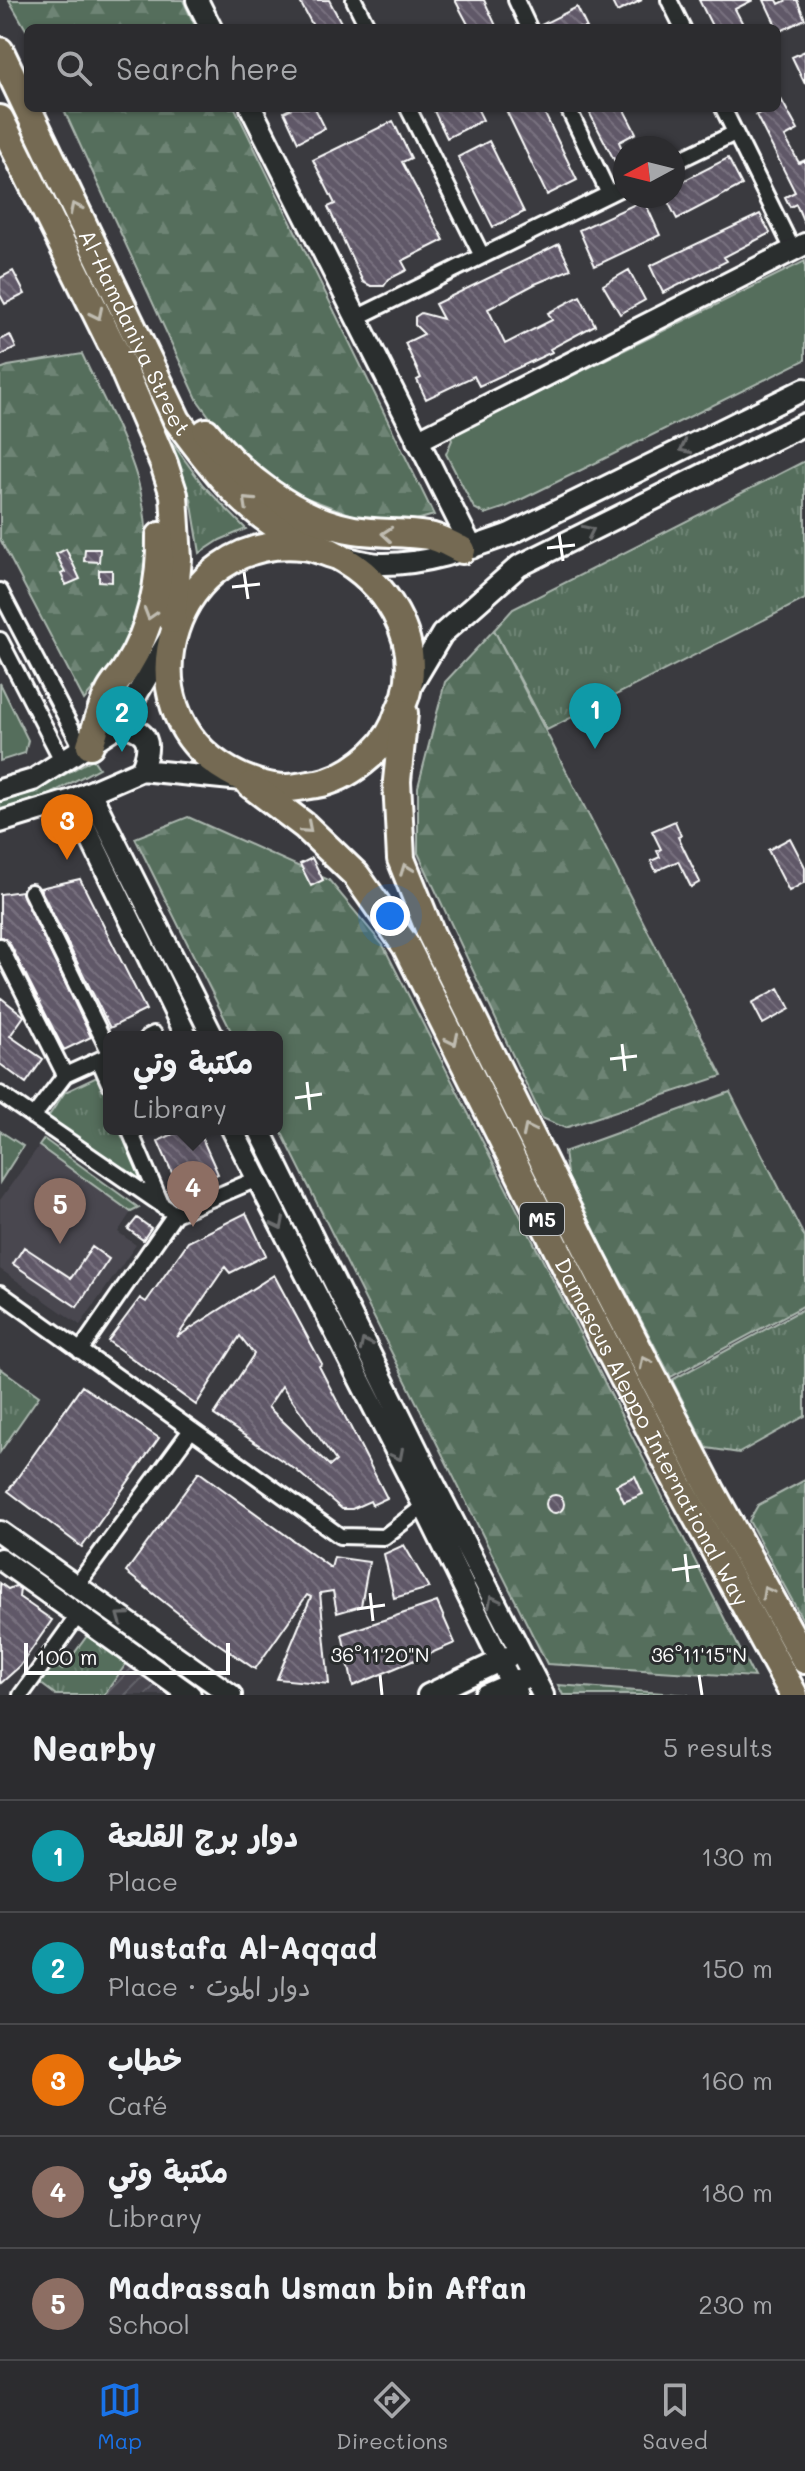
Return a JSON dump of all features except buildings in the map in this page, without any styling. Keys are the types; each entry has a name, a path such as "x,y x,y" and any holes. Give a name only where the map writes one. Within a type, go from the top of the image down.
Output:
{"highway":[{"name":"Al-Hamdaniya Street","path":"0,51 24,101"},
{"name":"Al-Hamdaniya Street","path":"29,112 177,420 217,473 271,522 338,556"},
{"name":"Al-Hamdaniya Street","path":"0,119 50,215 164,464 174,495 178,559 171,637"},
{"path":"149,361 181,395 223,453 253,480 284,501 315,517 349,529 430,536 467,549"},
{"path":"86,748 109,692 142,640 155,596 161,558 156,497 129,423 125,374"},
{"path":"293,546 305,546 338,556 372,579 397,612 409,652 407,693 391,732 363,762 327,782 286,788 245,780 215,763 190,738 174,707 167,672 171,637 184,604 207,577 236,557 269,547 293,546"},
{"name":"M5","path":"407,693 397,781 401,859 431,934 712,1492 805,1660"},
{"name":"Damascus Aleppo International Way","path":"245,780 305,826 356,875 406,946 567,1269 679,1485 794,1695"}],"street":[{"path":"197,0 209,24"},
{"path":"354,0 366,24"},
{"path":"516,0 527,24"},
{"path":"669,0 681,24"},
{"path":"253,112 417,441 467,549"},
{"path":"410,112 482,256"},
{"path":"570,112 609,194"},
{"path":"417,441 799,247 725,112"},
{"path":"685,157 735,133"},
{"path":"356,318 613,192"},
{"path":"338,556 377,564 431,559 510,534 805,389"},
{"path":"781,401 777,410 779,420 786,427 800,426"},
{"path":"736,423 748,424 756,432 757,442 752,451"},
{"path":"407,693 442,634 519,566 800,426"},
{"path":"0,591 86,748"},
{"path":"0,790 33,780 119,725 171,637"},
{"path":"0,640 63,762"},
{"path":"119,725 134,727 143,733 147,755 141,770"},
{"path":"0,822 81,796 141,770 245,780"},
{"path":"81,796 184,1031"},
{"path":"81,796 210,1031"},
{"path":"31,892 103,1048"},
{"path":"0,946 65,1075"},
{"path":"33,1117 65,1075 103,1056"},
{"path":"0,1094 168,1210"},
{"path":"132,1135 168,1210"},
{"path":"235,1135 514,1690"},
{"path":"262,1135 518,1651 543,1695"},
{"path":"80,1351 168,1210 257,1179"},
{"path":"0,1293 340,1536 384,1537 424,1506"},
{"path":"77,1585 191,1430"},
{"path":"0,1532 77,1585 198,1690"},
{"path":"0,1559 198,1690 231,1695"},
{"path":"21,1695 79,1614"},
{"path":"428,1695 518,1651"},
{"path":"485,1695 514,1690 531,1675"}],"shaded area":[{"path":"39,1146 131,1212 118,1232 136,1245 80,1325 0,1269 0,1200"},
{"path":"126,1664 168,1695 104,1695"}],"green space":[{"path":"9,0 183,0 194,24 24,24"},
{"path":"65,112 237,112 434,515 402,524 366,520 299,495 252,463 225,438 198,401"},
{"path":"805,261 805,360 506,507 485,514 474,508 446,454 452,440 450,436"},
{"path":"82,354 132,462 146,526 145,576 133,623 111,667 84,700 0,539 0,369"},
{"path":"171,441 203,485 246,529 200,553 191,499"},
{"path":"805,461 805,599 547,730 494,630 513,609"},
{"path":"494,630 722,1076 565,1128 542,1118 418,853 418,787 445,682"},
{"path":"0,683 28,740 25,753 0,761"},
{"path":"93,759 99,768 41,799 0,810 0,800 37,790"},
{"path":"188,817 329,880 383,945 754,1677 547,1664 283,1135 283,1031 231,1031 135,838"},
{"path":"99,1076 103,1085 103,1135 127,1135 153,1191 48,1117 65,1092"},
{"path":"730,1092 805,1238 805,1305 671,1377 568,1181 564,1152"},
{"path":"0,1131 23,1146 0,1182"},
{"path":"44,1139 139,1208 131,1212 39,1146"},
{"path":"805,1308 805,1416 739,1453 707,1448 672,1380"},
{"path":"0,1368 39,1396 0,1452"},
{"path":"805,1480 805,1624 749,1521 758,1505"},
{"path":"87,1636 126,1664 104,1695 56,1695 40,1683 53,1664 62,1670"},
{"path":"558,1685 689,1695 563,1695"}],"place":[{"name":"دوار برج القلعة","path":"595,749"},
{"name":"Mustafa Al-Aqqad","path":"122,752"},
{"name":"خطاب","path":"67,860"},
{"name":"مكتبة وتي","path":"193,1227"},
{"name":"Madrassah Usman bin Affan","path":"60,1244"}]}
